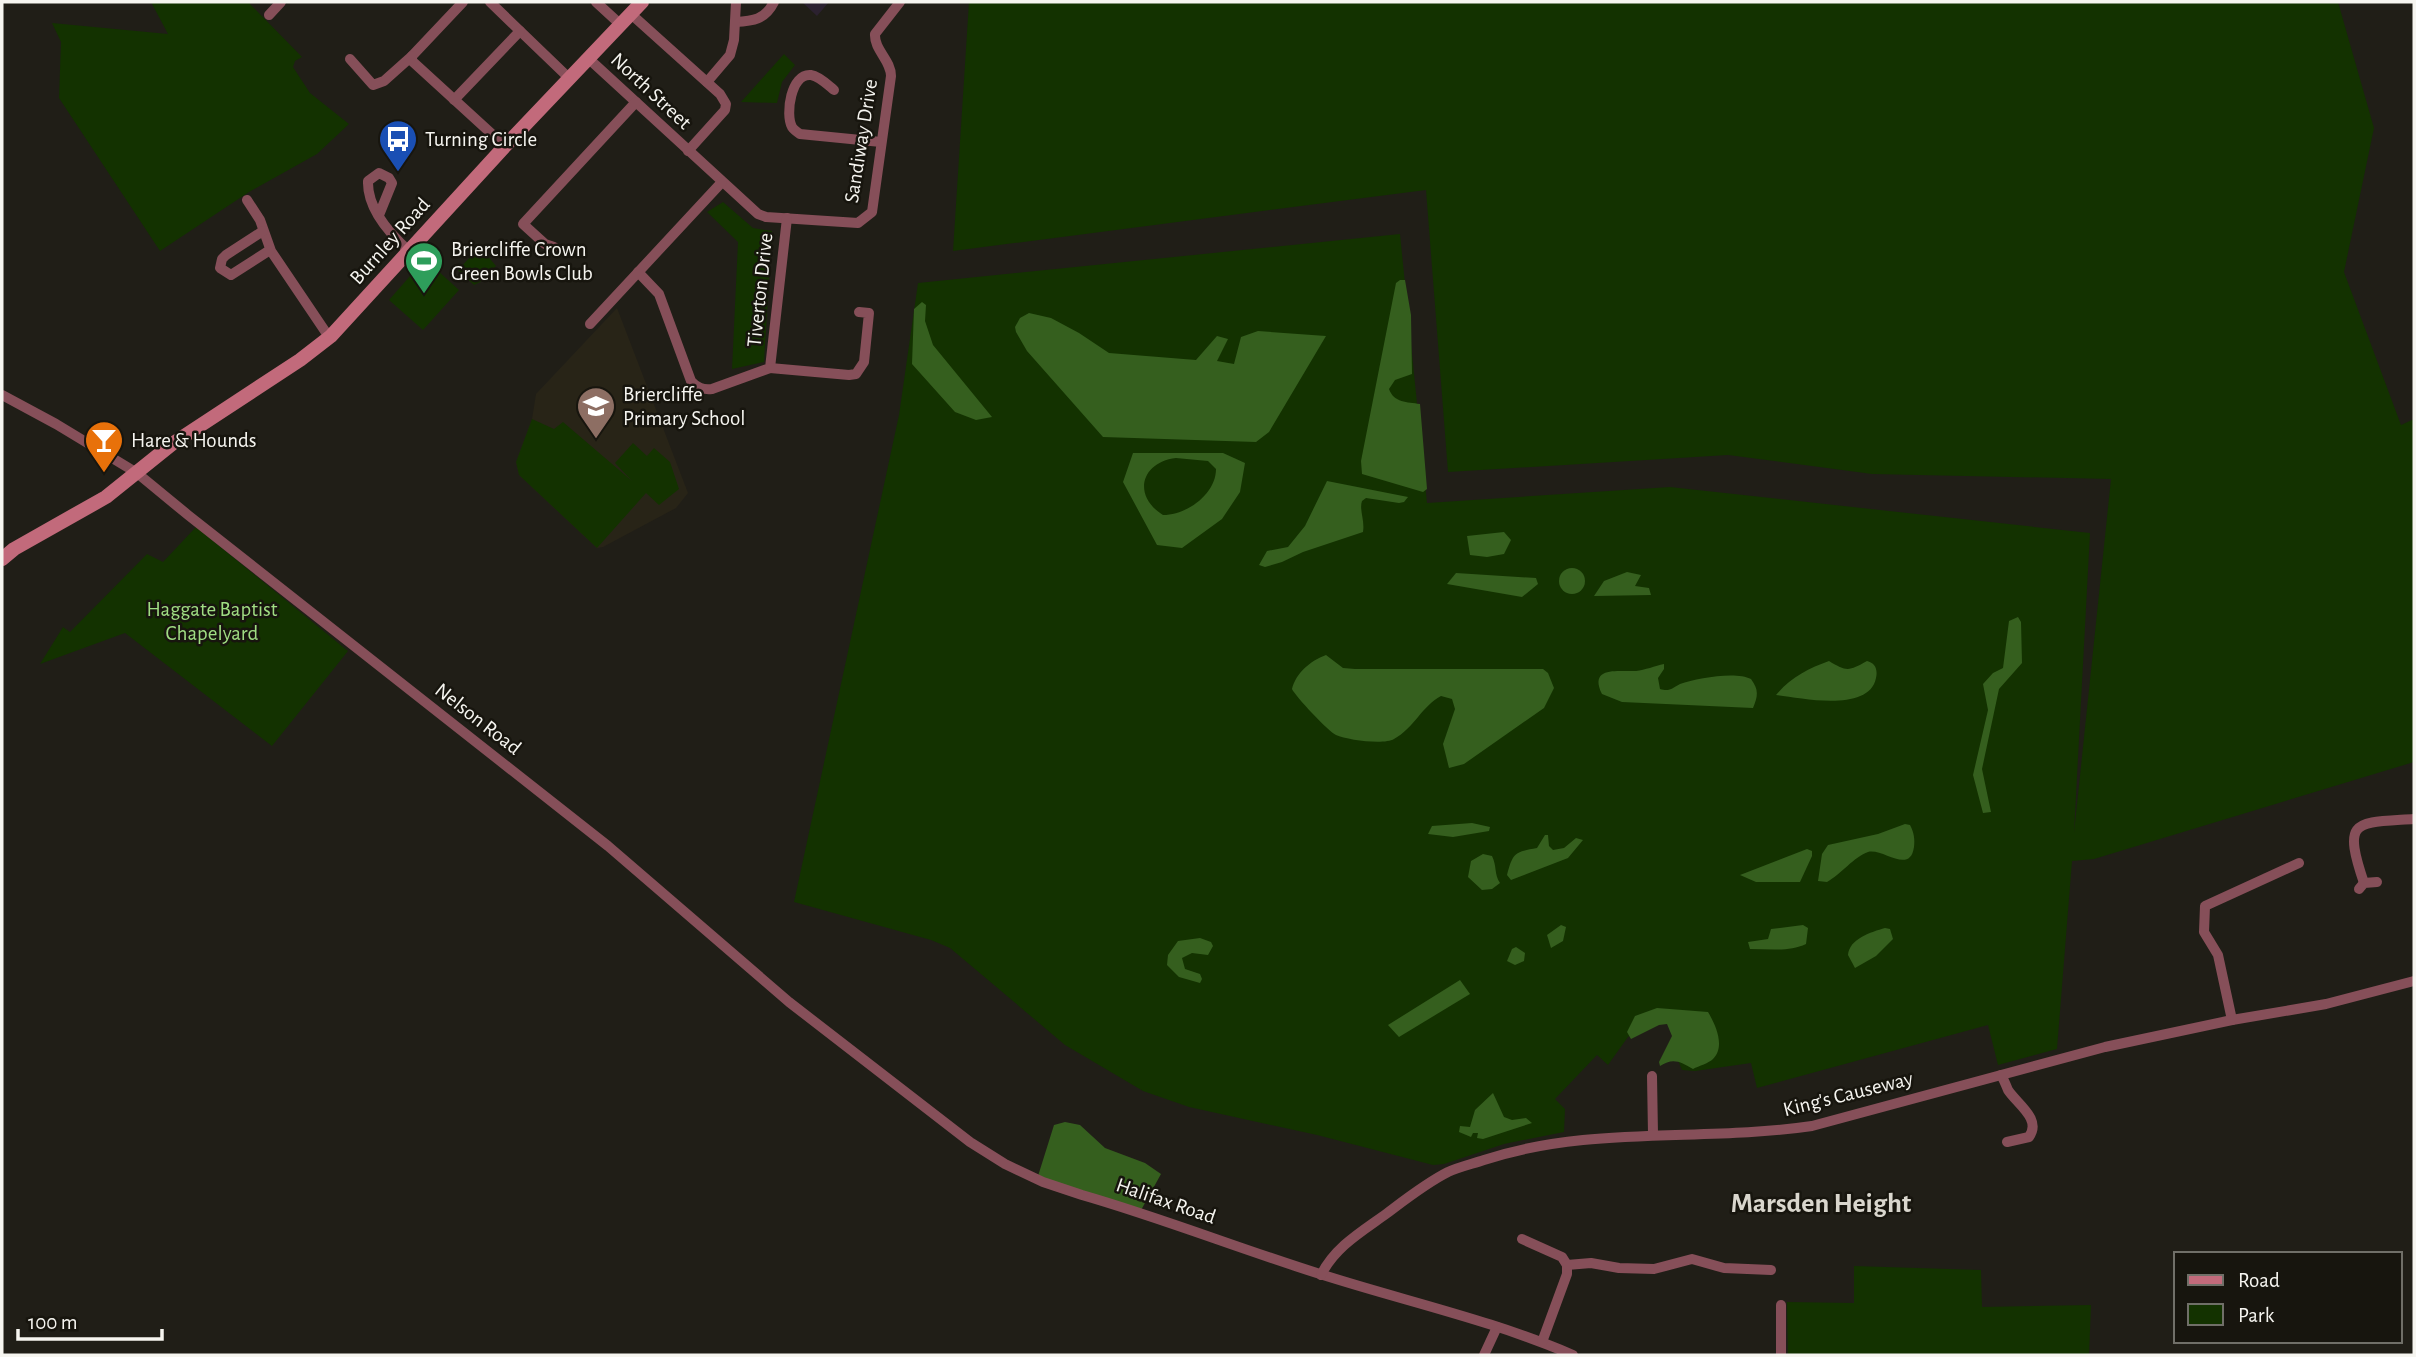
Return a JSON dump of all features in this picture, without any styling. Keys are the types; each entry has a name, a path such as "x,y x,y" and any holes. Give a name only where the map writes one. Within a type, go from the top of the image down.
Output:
{"street":[{"path":"269,15 281,2"},
{"path":"349,60 373,85 384,81 412,59 463,2"},
{"path":"490,2 570,79"},
{"path":"596,2 621,25"},
{"name":"Burnley Road","path":"137,473 172,444 300,360 329,337 642,2"},
{"path":"706,82 730,55 736,2"},
{"path":"735,22 757,20 765,16 774,2"},
{"name":"Sandiway Drive","path":"688,150 758,214 859,223 864,220 872,212 891,69 876,45 875,34 900,2"},
{"path":"631,14 723,97 726,104 725,110 688,150"},
{"path":"454,100 520,30"},
{"path":"412,59 505,146"},
{"name":"North Street","path":"589,59 688,150"},
{"path":"834,90 817,76 809,74 796,82 792,89 790,119 794,130 800,134 881,142"},
{"path":"554,247 545,244 523,224 636,102"},
{"path":"590,324 722,182"},
{"path":"247,200 260,220 270,250 329,337"},
{"path":"379,215 394,237 409,251"},
{"name":"Tiverton Drive","path":"638,272 659,294 691,381 695,385 705,390 712,389 770,368 787,218"},
{"path":"263,231 226,255 220,268 231,275 270,250"},
{"path":"770,368 856,374 864,362 869,313"},
{"name":"Nelson Road","path":"2,396 56,424 137,473 608,846 789,1002"},
{"path":"2,559 14,548 106,496 137,473"},
{"path":"2376,882 2362,886 2353,837 2358,828 2368,822 2414,819"},
{"path":"2232,1020 2218,954 2204,932 2205,906 2299,863"},
{"name":"King's Causeway","path":"1321,1275 1329,1258 1349,1240 1447,1172 1504,1153 1548,1143 1653,1134 1772,1132 1812,1126 2105,1047 2232,1020 2326,1004 2414,981"},
{"name":"Halifax Road","path":"789,1002 970,1142 1005,1164 1043,1182 1321,1275 1497,1327 1573,1355"},
{"path":"2001,1074 2009,1091 2025,1108 2033,1133 2029,1138 2007,1142"},
{"path":"1652,1076 1653,1134"},
{"path":"1522,1239 1562,1257 1567,1265 1567,1274 1542,1342"},
{"path":"1567,1265 1591,1263 1619,1268 1654,1269 1692,1259 1724,1268 1771,1270"},
{"path":"1781,1305 1781,1355"},
{"path":"1484,1355 1497,1327"}],"shaded area":[{"path":"802,2 829,2 817,16"},
{"name":"Briercliffe Primary School","path":"617,308 688,493 676,508 597,548 519,475 516,462 532,419 536,394"}],"green space":[{"path":"151,2 250,2 302,57 295,61 293,67 310,93 349,124 317,154 249,192 160,251 59,98 61,42 52,23 168,34"},
{"path":"969,2 2338,2 2374,128 2344,272 2401,425 2414,419 2414,762 2094,859 2072,861 2057,1049 1998,1065 1988,1025 1757,1088 1751,1063 1695,1071 1682,1070 1669,1019 1628,1037 1608,1065 1597,1055 1555,1099 1565,1109 1564,1132 1504,1144 1444,1164 1433,1165 1317,1135 1189,1107 1143,1091 1065,1045 950,948 931,940 794,902 899,415 918,283 1400,234 1427,503 1670,487 2090,533 2074,833 2111,479 1872,474 1728,455 1448,472 1426,190 953,251"},
{"path":"784,54 795,65 782,82 777,103 741,102"},
{"path":"723,202 753,228 772,231 764,362 732,369 738,242 707,212"},
{"path":"474,253 486,254 496,266 474,285 458,270"},
{"name":"Briercliffe Crown Green Bowls Club","path":"425,259 459,290 423,330 389,300"},
{"path":"1405,280 1411,315 1412,374 1395,380 1389,389 1398,399 1420,404 1427,489 1423,492 1362,474 1361,461 1396,283"},
{"path":"922,302 926,305 925,321 933,345 992,417 976,420 955,412 912,364 914,309"},
{"path":"1029,313 1051,318 1109,353 1196,360 1217,336 1228,339 1217,361 1234,364 1241,337 1258,331 1326,336 1269,432 1256,442 1103,437 1027,351 1015,327 1020,318"},
{"path":"532,419 554,429 563,422 632,481 615,463 633,443 647,456 654,448 670,462 679,489 659,505 646,493 597,548 519,475 516,462"},
{"path":"1133,453 1223,453 1245,463 1240,492 1222,519 1182,548 1157,545 1123,482","holes":["1176,458 1208,461 1216,469 1215,478 1206,495 1190,507 1163,515 1147,499 1145,481 1155,466"]},
{"path":"1327,481 1408,497 1399,503 1366,498 1361,504 1363,532 1282,562 1265,567 1259,565 1267,551 1288,547 1305,526"},
{"name":"Haggate Baptist Chapelyard","path":"196,527 348,651 272,746 125,633 40,664 63,627 70,632 147,554 163,562"},
{"path":"1504,532 1511,540 1504,554 1487,557 1470,555 1467,536"},
{"path":"1572,568 1581,572 1585,581 1581,590 1572,594 1563,590 1559,581 1563,572"},
{"path":"1627,572 1641,575 1635,586 1649,588 1651,595 1594,596 1604,581"},
{"path":"1456,573 1536,578 1538,584 1522,597 1447,584"},
{"path":"2018,617 2021,622 2022,663 1999,689 1982,769 1991,812 1983,813 1973,775 1988,710 1983,684 1993,673 2003,668 2009,621"},
{"path":"1326,655 1343,668 1355,669 1543,669 1548,673 1554,688 1544,708 1464,764 1449,768 1443,744 1455,709 1452,699 1441,696 1434,700 1407,729 1389,741 1348,739 1327,728 1292,689 1304,668"},
{"path":"1829,661 1848,669 1867,661 1872,663 1877,675 1871,689 1861,696 1833,701 1776,695 1800,674"},
{"path":"1664,664 1658,678 1660,689 1663,690 1716,676 1751,679 1757,693 1753,708 1622,702 1602,694 1599,678 1602,674"},
{"path":"1472,823 1490,827 1489,831 1453,837 1428,834 1432,826"},
{"path":"1905,824 1910,825 1914,839 1914,847 1907,859 1868,852 1827,882 1818,881 1822,854 1828,845 1878,834"},
{"path":"1545,835 1548,835 1549,846 1553,850 1564,848 1576,838 1583,840 1568,858 1511,880 1507,875 1513,857 1519,852 1537,848"},
{"path":"1807,849 1812,851 1812,856 1800,882 1756,882 1740,875"},
{"path":"1483,854 1492,856 1495,863 1500,883 1492,889 1482,890 1468,877 1471,861"},
{"path":"1561,925 1566,927 1563,941 1551,948 1547,935"},
{"path":"1803,925 1808,928 1806,944 1786,949 1750,949 1748,942 1768,939 1771,929"},
{"path":"1885,928 1890,929 1893,939 1876,956 1855,968 1848,955 1852,945 1856,940"},
{"path":"1200,938 1211,942 1213,946 1208,955 1192,953 1182,958 1185,969 1200,974 1200,983 1179,977 1167,965 1168,955 1178,941"},
{"path":"1516,947 1525,953 1524,961 1515,965 1507,961 1512,949"},
{"path":"1460,980 1470,994 1399,1037 1388,1025"},
{"path":"1657,1008 1708,1012 1719,1042 1717,1054 1713,1059 1693,1069 1677,1062 1660,1066 1659,1062 1672,1036 1667,1024 1659,1025 1631,1039 1627,1032 1635,1016"},
{"path":"1493,1093 1504,1117 1512,1120 1526,1118 1532,1123 1483,1139 1477,1138 1478,1133 1473,1133 1471,1137 1459,1132 1460,1126 1470,1127 1475,1110"},
{"path":"1065,1122 1080,1125 1105,1148 1145,1163 1161,1174 1140,1212 1038,1176 1054,1125"},
{"path":"1854,1266 1981,1270 1982,1307 2091,1305 2089,1355 1788,1355 1787,1302 1854,1303"}],"place":[{"name":"Turning Circle","path":"398,173"},
{"name":"Briercliffe Crown Green Bowls Club","path":"424,295"},
{"name":"Briercliffe Primary School","path":"596,440"},
{"name":"Hare & Hounds","path":"104,474"}],"district":[{"name":"Marsden Height","path":"1821,1204"}]}
